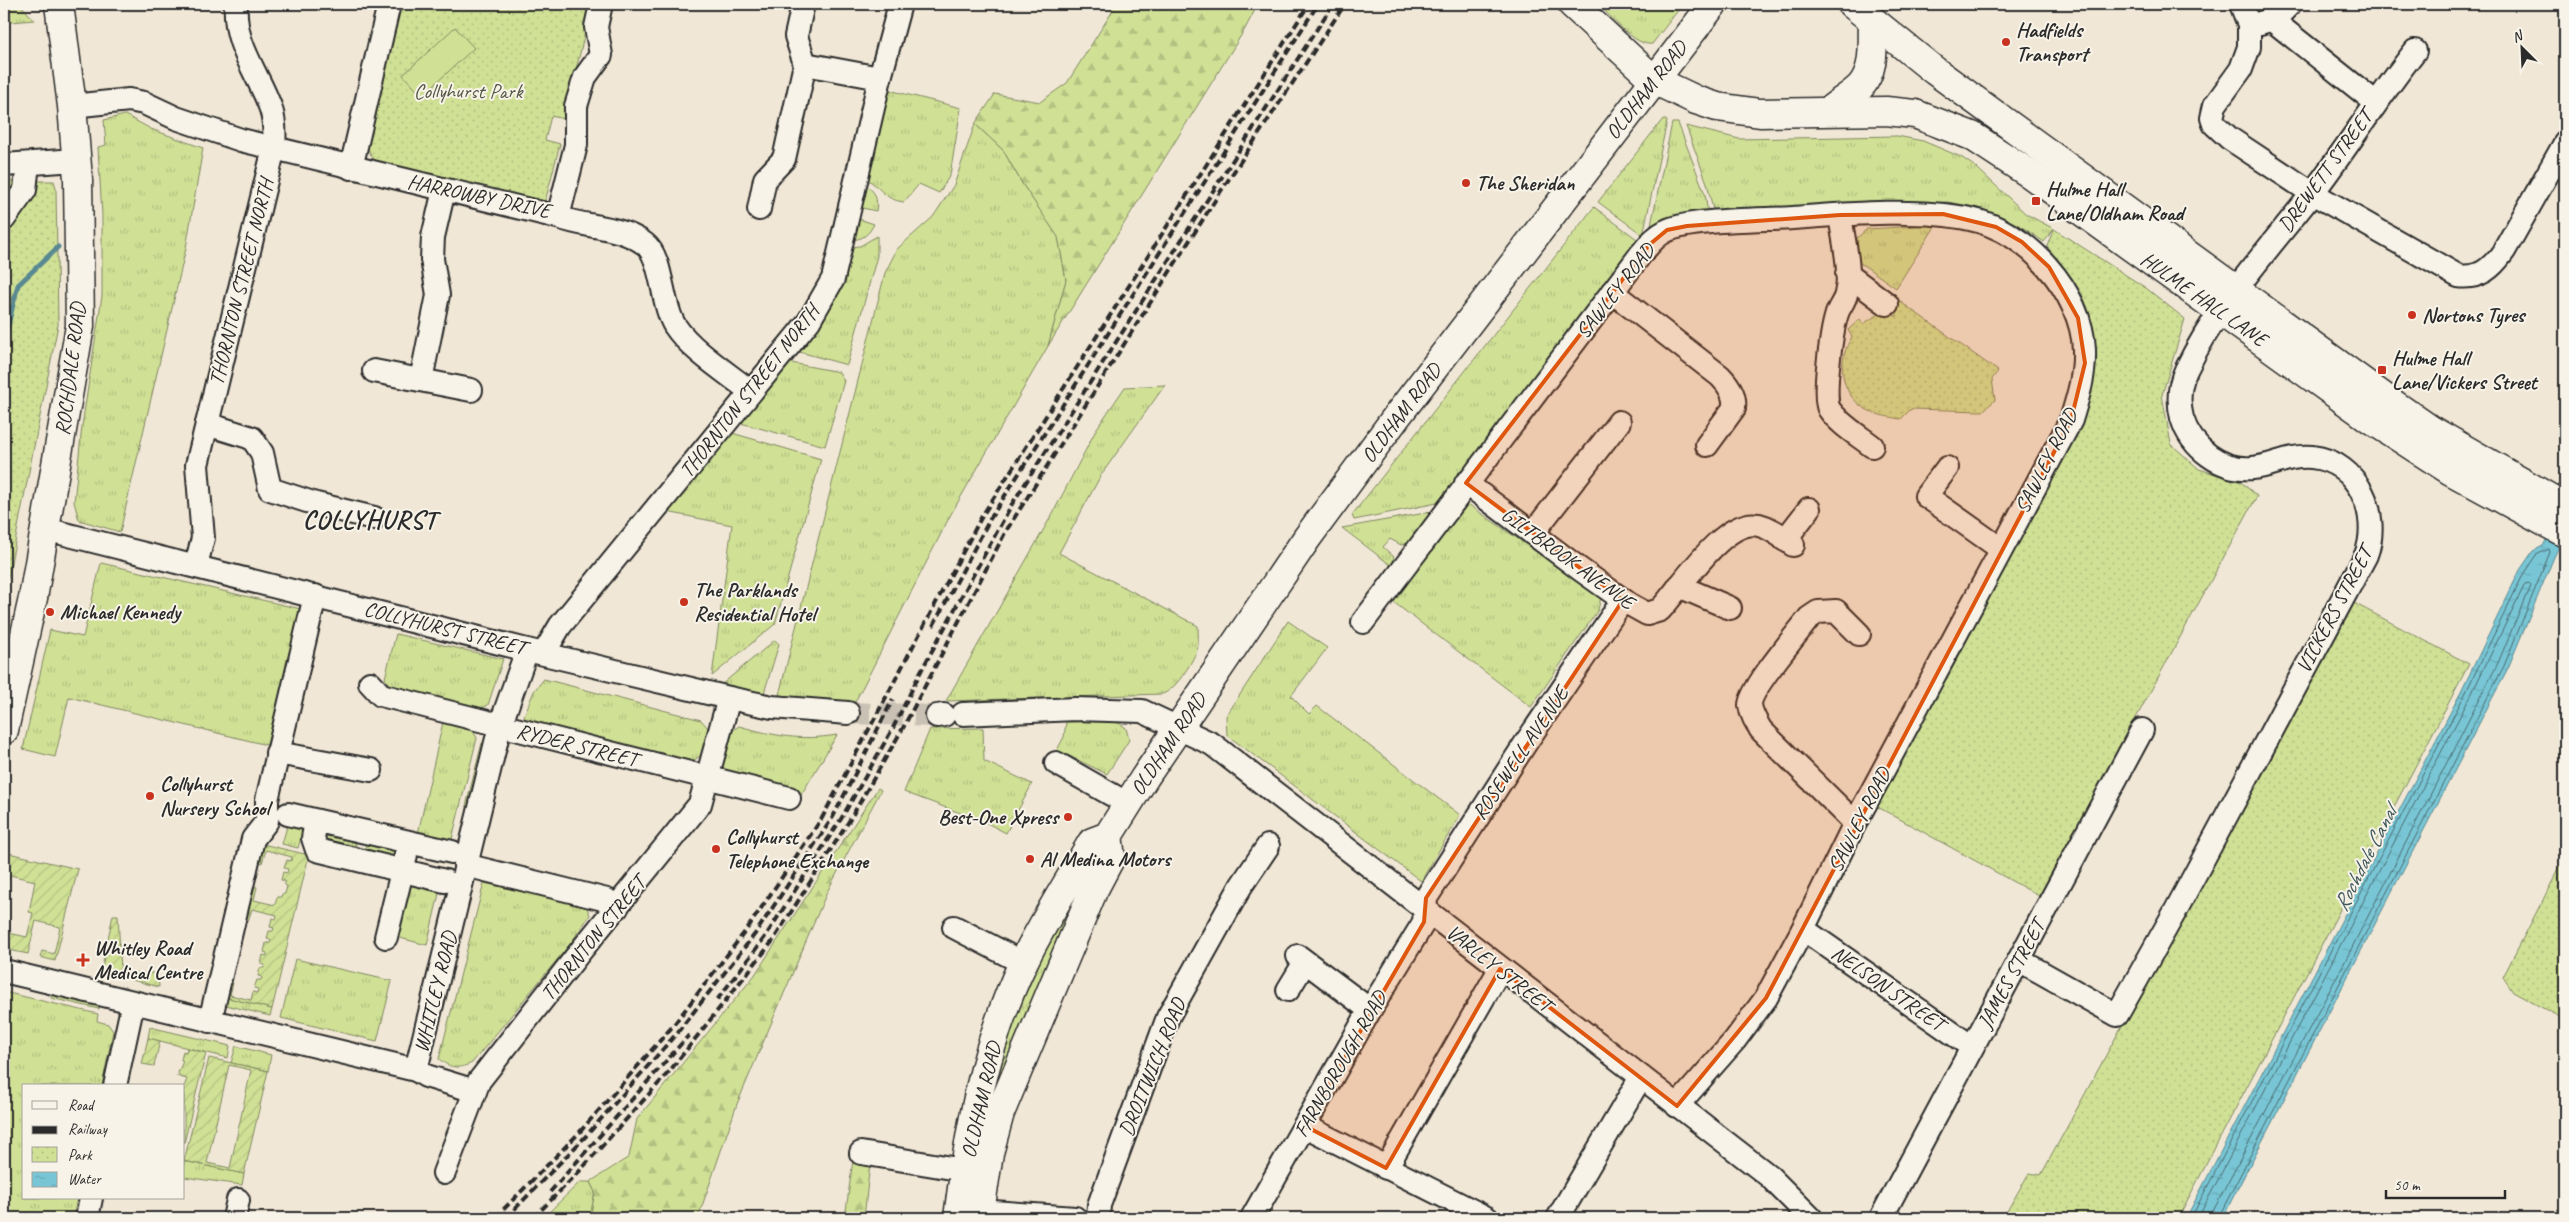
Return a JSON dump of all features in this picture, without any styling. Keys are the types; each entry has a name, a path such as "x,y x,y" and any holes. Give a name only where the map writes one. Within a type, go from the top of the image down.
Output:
{"highway":[{"name":"ROCHDALE ROAD","path":"4,730 45,529 80,326 80,235 76,160 72,106 59,4"},
{"name":"HULME HALL LANE","path":"1572,4 1654,80 1696,100 1737,110 1760,113 1886,111 1915,114 1972,136 2431,430 2565,507"},
{"name":"OLDHAM ROAD","path":"972,1216 964,1170 980,1086 1008,1000 1023,963 1056,902 1092,842 1108,836 1307,538 1397,416 1713,4"},
{"name":"HULME HALL LANE","path":"1852,4 2418,450 2475,485 2565,533"},
{"path":"1829,111 1860,87 1867,77 1872,59 1873,22"},
{"name":"OLDHAM ROAD","path":"972,1216 1000,1113 1093,891 1111,857 1108,836"}],"street":[{"name":"THORNTON STREET NORTH","path":"196,565 203,538 197,465 274,148 275,128 271,110 237,36 236,4"},
{"path":"351,168 389,4"},
{"name":"HARROWBY DRIVE","path":"72,106 129,100 144,103 200,127 274,148 558,217 578,136 576,106 585,77 601,56 596,27 601,4"},
{"path":"759,209 765,180 784,159 805,64 796,36 803,4"},
{"name":"THORNTON STREET NORTH","path":"535,651 560,626 809,321 833,279 880,78 900,4"},
{"path":"2241,4 2250,25 2247,58 2213,111 2214,124 2229,138 2312,193 2458,276 2472,278 2492,268 2504,251 2565,143"},
{"path":"2250,25 2282,11"},
{"path":"2282,11 2277,24 2375,102"},
{"name":"DREWETT STREET","path":"2228,301 2312,193 2375,102 2414,51"},
{"path":"805,64 880,78"},
{"path":"4,165 76,160"},
{"path":"4,219 25,190 28,164"},
{"path":"421,380 438,295 432,259 433,237 444,190"},
{"name":"SAWLEY ROAD","path":"1363,622 1466,483 1649,244 1667,230 1696,225 1840,215 1942,214 1972,219 1996,227 2022,242 2049,267 2064,290 2078,318 2084,348 2082,380 2071,420 1855,823 1803,929 1766,998 1748,1023 1677,1106"},
{"path":"1840,215 1847,274 1846,295 1837,313 1826,379 1826,400 1828,408 1839,420 1872,446"},
{"path":"558,217 619,231 647,245 655,259 664,297 675,325 696,347 750,391"},
{"path":"1847,274 1887,304"},
{"path":"1612,292 1720,376 1729,386 1733,394 1734,408 1706,444"},
{"name":"VICKERS STREET","path":"2019,960 2117,1015 2176,910 2366,555 2372,539 2368,502 2348,474 2334,465 2313,458 2284,458 2254,468 2237,467 2215,460 2198,446 2187,432 2179,393 2185,371 2228,301"},
{"path":"374,371 472,390"},
{"path":"1533,533 1619,422"},
{"path":"207,424 252,438 262,453 270,488 307,501 374,518"},
{"path":"1947,468 1926,496 2001,549"},
{"name":"GILTBROOK AVENUE","path":"1466,483 1623,600 1639,611 1652,614 1665,604 1679,586 1730,532 1741,526 1758,524 1789,542 1809,509"},
{"name":"COLLYHURST STREET","path":"45,529 729,698 772,707 848,713"},
{"path":"1679,586 1730,608"},
{"path":"210,1021 253,839 267,821 267,800 315,596"},
{"name":"ROSEWELL AVENUE","path":"1424,910 1426,898 1483,808 1623,600"},
{"path":"1855,823 1761,730 1753,716 1750,703 1765,676 1809,618 1818,612 1836,611 1859,634"},
{"name":"WHITLEY ROAD","path":"4,971 416,1070 459,859 500,726 535,651"},
{"name":"RYDER STREET","path":"370,683 381,695 789,798"},
{"name":"THORNTON STREET","path":"444,1173 479,1081 567,968 700,804 729,698"},
{"path":"948,715 1131,710 1142,711 1178,729"},
{"name":"VARLEY STREET","path":"1178,729 1219,750 1769,1176 1811,1218"},
{"name":"JAMES STREET","path":"1881,1218 2142,730"},
{"path":"278,753 371,770"},
{"path":"1056,763 1128,804"},
{"path":"288,814 410,842 459,859 607,900 617,908"},
{"path":"316,821 313,838 317,850 445,881"},
{"path":"357,860 365,832"},
{"path":"386,937 410,842"},
{"name":"DROITWICH ROAD","path":"1098,1218 1099,1205 1168,1017 1241,886 1268,846"},
{"name":"FARNBOROUGH ROAD","path":"1252,1218 1370,1010 1424,922 1424,910"},
{"path":"954,927 1023,963"},
{"name":"NELSON STREET","path":"1803,929 1972,1047"},
{"path":"1288,991 1301,959 1370,1010"},
{"path":"1386,1168 1500,969"},
{"path":"115,1084 133,1003"},
{"path":"416,1070 426,1076 475,1091"},
{"path":"1558,1218 1641,1078"},
{"path":"1305,1126 1487,1218"},
{"path":"861,1153 964,1170"},
{"path":"87,1218 91,1200"},
{"path":"972,1216 1075,1218"}],"highlighted area":[{"path":"1943,214 1996,227 2022,242 2049,267 2078,318 2085,363 2071,420 1766,998 1677,1106 1500,969 1386,1168 1305,1126 1424,922 1426,898 1623,600 1466,483 1649,245 1667,230 1687,226 1840,215"}],"green space":[{"path":"9,4 20,4 34,20 11,22"},
{"name":"Collyhurst Park","path":"400,4 592,4 564,119 551,116 545,140 560,144 545,202 376,161 371,155 368,146 369,135"},
{"path":"1112,4 1258,4 1245,29 1048,346 1066,280 1058,237 1023,185 1003,150 975,124 995,94 1040,102 1067,83 1112,12"},
{"path":"1598,4 1683,4 1652,44 1646,44 1631,36"},
{"path":"455,27 474,48 422,96 403,75"},
{"path":"889,90 961,108 950,175 939,193 919,184 904,202 897,201 887,196 865,178"},
{"path":"125,115 151,129 203,148 186,248 120,532 79,520 74,502 82,426 102,296 102,215 98,147 106,145 104,120"},
{"path":"1663,119 1667,121 1643,235 1598,202"},
{"path":"1672,123 1678,123 1705,194 1708,214 1650,230"},
{"path":"975,124 1003,150 1023,185 1058,236 1066,280 1048,346 951,514 854,704 779,695 885,273 897,249 933,217 954,185"},
{"path":"1686,126 1739,139 1897,136 1923,141 1961,157 1977,168 2026,214 2054,229 2044,242 2021,226 1998,215 1974,207 1947,202 1714,214 1707,183"},
{"path":"4,181 54,181 56,188 58,325 4,598"},
{"path":"864,185 874,193 877,203 876,211 858,207"},
{"path":"1594,207 1641,242 1437,503 1354,520 1352,515"},
{"path":"856,218 874,224 865,236 858,239 850,239"},
{"path":"1936,225 1896,288 1859,262 1857,238 1867,229"},
{"path":"2054,229 2146,288 2185,319 2162,395 2171,444 2199,469 2241,482 2257,496 2039,896 1876,806 1960,654 2082,419 2093,345 2090,314 2083,296 2047,246"},
{"path":"877,236 877,256 847,365 796,351 834,300 849,247 860,246"},
{"path":"1895,298 1998,371 1992,379 1995,400 1983,411 1911,409 1901,419 1882,415 1864,408 1849,393 1843,375 1844,356 1852,337 1848,330 1860,319 1863,324 1879,314 1897,316"},
{"path":"786,362 839,372 844,381 825,446 737,422"},
{"path":"1165,385 1101,475 1059,553 1198,626 1197,650 1182,676 1172,688 1162,694 946,701 1053,513 1097,428 1125,387"},
{"path":"732,433 821,459 775,624 712,676 732,525 667,512"},
{"path":"1468,504 1601,597 1598,610 1531,707 1392,601"},
{"path":"1431,512 1410,542 1401,545 1390,539 1383,547 1394,557 1392,566 1342,528"},
{"path":"101,563 301,609 267,745 69,697 55,757 23,749 50,630 83,637"},
{"path":"2352,602 2469,664 2178,1218 2003,1218 2029,1173 2041,1175"},
{"path":"1288,621 1327,648 1291,696 1309,714 1317,706 1460,815 1421,881 1227,735 1226,716"},
{"path":"396,634 503,659 488,705 481,709 391,688 385,678"},
{"path":"775,640 779,644 764,693 721,685"},
{"path":"544,679 701,720 708,728 701,755 692,762 528,725 524,716 534,691"},
{"path":"1106,721 1119,723 1126,728 1129,740 1107,774 1057,750 1064,737 1066,722"},
{"path":"443,722 472,729 477,738 450,847 417,838"},
{"path":"739,726 788,736 811,738 837,735 801,795 726,773 721,768 729,733"},
{"path":"983,728 984,761 1032,784 1006,833 987,823 904,792 930,729"},
{"path":"482,743 488,744 472,808 466,806"},
{"path":"878,788 881,790 827,892 737,1104 698,1218 590,1218 595,1192 590,1182 629,1157 637,1119 754,976"},
{"path":"290,816 306,820 298,848 282,844"},
{"path":"328,828 358,835 354,852 324,845"},
{"path":"368,836 399,844 395,861 364,854"},
{"path":"258,843 309,855 272,1009 221,996 224,981 233,983 230,995 251,1000 253,992 257,993 258,989 254,988 257,980 261,980 262,977 258,976 260,968 264,968 265,965 261,964 263,955 267,956 267,953 264,952 266,943 270,943 271,940 267,939 269,931 273,931 274,928 270,927 272,918 276,919 277,915 252,909 248,921 239,919 248,885 257,887 254,900 275,905 277,897 285,894 287,886 284,885 285,881 281,880 283,872 287,873 288,869 284,868 287,860 291,861 292,857 266,850 262,863 254,861"},
{"path":"1096,850 996,1098 988,1096 1030,971"},
{"path":"4,852 78,869 55,961 40,957 42,951 54,954 60,927 36,921 28,954 4,949 4,932 27,937 33,913 29,912 35,881 10,875 4,903"},
{"path":"2565,857 2565,1020 2513,992 2503,977"},
{"path":"407,875 441,885 427,945 392,936"},
{"path":"484,883 586,906 590,915 570,944 472,1063 455,1067 447,1065 439,1059"},
{"path":"113,915 118,915 121,972 158,973 159,987 101,972"},
{"path":"295,959 392,981 377,1041 281,1018"},
{"path":"4,992 98,1014 97,1021 108,1024 113,1031 102,1084 22,1084 22,1200 77,1200 73,1218 4,1218"},
{"path":"53,992 100,1002 99,1009 51,998"},
{"path":"221,996 272,1009 270,1016 218,1003"},
{"path":"150,1027 230,1046 228,1058 148,1038"},
{"path":"148,1038 160,1041 154,1066 142,1064"},
{"path":"236,1046 271,1055 268,1071 231,1063"},
{"path":"187,1048 206,1053 185,1139 185,1084 187,1079 176,1076 180,1076 178,1073 183,1061 181,1060 183,1051 186,1052"},
{"path":"209,1058 268,1071 244,1174 185,1161","holes":["229,1065 251,1070 230,1168 207,1163"]},
{"path":"853,1160 870,1163 864,1218 845,1218"},
{"path":"185,1161 244,1174 242,1185 185,1177"},
{"path":"580,1182 590,1182 595,1192 590,1218 543,1218"}],"water":[{"path":"2565,503 2565,535 2508,668 2227,1209 2222,1218 2186,1218 2461,692 2520,570 2533,551 2543,546"}],"waterway":[{"path":"4,341 18,285 58,247"}],"tunnel":[{"path":"848,713 937,716"}],"railway":[{"path":"495,1218 578,1134 672,1027 747,929 822,818 982,516 1309,4"},
{"path":"933,626 990,519 1318,4"},
{"path":"717,1000 765,937 841,819 893,728 921,671 1012,504 1333,4"},
{"path":"533,1218 576,1175 668,1073 772,942 849,821 903,728 1006,531 1219,194 1345,4"},
{"path":"506,1218 586,1136 677,1033 755,934 833,817 893,699"},
{"path":"550,1192 689,1035"}],"place":[{"name":"Hadfields Transport","path":"2006,42"},
{"name":"The Sheridan","path":"1466,183"},
{"name":"Hulme Hall Lane/Oldham Road","path":"2036,201"},
{"name":"Nortons Tyres","path":"2412,315"},
{"name":"Hulme Hall Lane/Vickers Street","path":"2382,370"},
{"name":"The Parklands Residential Hotel","path":"684,602"},
{"name":"Michael Kennedy","path":"50,612"},
{"name":"Collyhurst Nursery School","path":"150,796"},
{"name":"Best-One Xpress","path":"1068,817"},
{"name":"Collyhurst Telephone Exchange","path":"716,849"},
{"name":"Al Medina Motors","path":"1030,859"},
{"name":"Whitley Road Medical Centre","path":"83,960"}],"district":[{"name":"COLLYHURST","path":"370,519"}],"water label":[{"name":"Rochdale Canal","path":"2365,859"}]}
